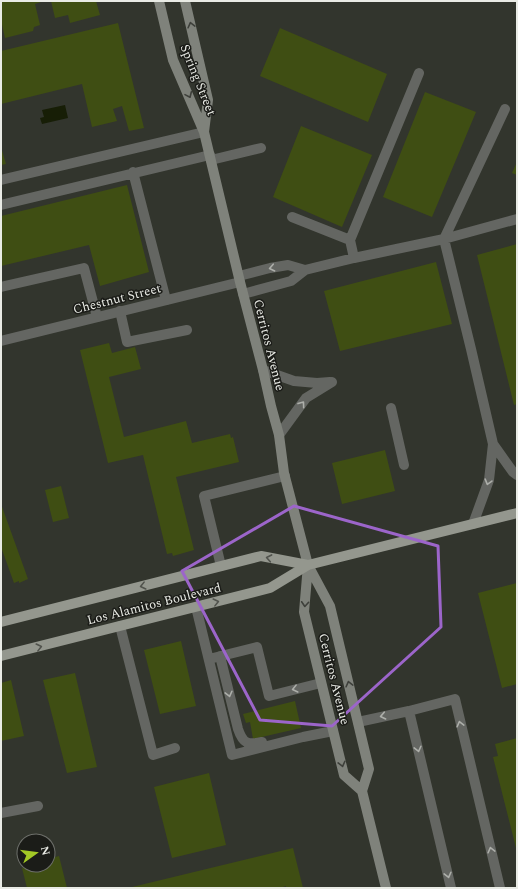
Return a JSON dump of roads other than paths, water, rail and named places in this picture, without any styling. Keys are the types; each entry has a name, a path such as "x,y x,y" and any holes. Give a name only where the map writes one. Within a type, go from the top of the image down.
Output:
{"main road":[{"name":"Spring Street","path":"159,1 173,60 204,132"},
{"name":"Spring Street","path":"185,1 208,100 204,132"},
{"name":"Cerritos Avenue","path":"204,132 239,279 279,436 285,476 308,565 330,606 358,722 369,769 362,791 344,775 304,612 308,565"},
{"name":"Los Alamitos Boulevard","path":"1,656 270,588 308,565 517,513"},
{"name":"Los Alamitos Boulevard","path":"1,622 261,556 308,565"},
{"path":"362,791 386,888"}],"street":[{"path":"354,258 350,240 419,73"},
{"path":"473,524 489,480 493,444 444,239 505,109"},
{"path":"1,180 204,132"},
{"path":"1,205 133,172 261,148"},
{"path":"133,172 166,300"},
{"path":"292,217 350,240"},
{"path":"243,294 291,281 305,270 444,239 517,220"},
{"name":"Chestnut Street","path":"1,340 166,300 239,279 270,268 288,264 305,270"},
{"path":"1,287 84,268 97,317"},
{"path":"120,311 127,342 187,330"},
{"path":"263,370 294,382 332,382 306,398 279,436"},
{"path":"391,408 404,465"},
{"path":"493,444 513,472 517,475"},
{"path":"221,566 204,496 285,476"},
{"path":"196,607 232,755 333,731"},
{"path":"120,626 152,755 175,748"},
{"path":"209,659 257,647 269,696 321,683"},
{"path":"220,656 241,738 246,742 254,744 290,735 304,737"},
{"path":"358,722 455,699 500,888"},
{"path":"409,711 452,888"},
{"path":"1,813 38,806"}]}
